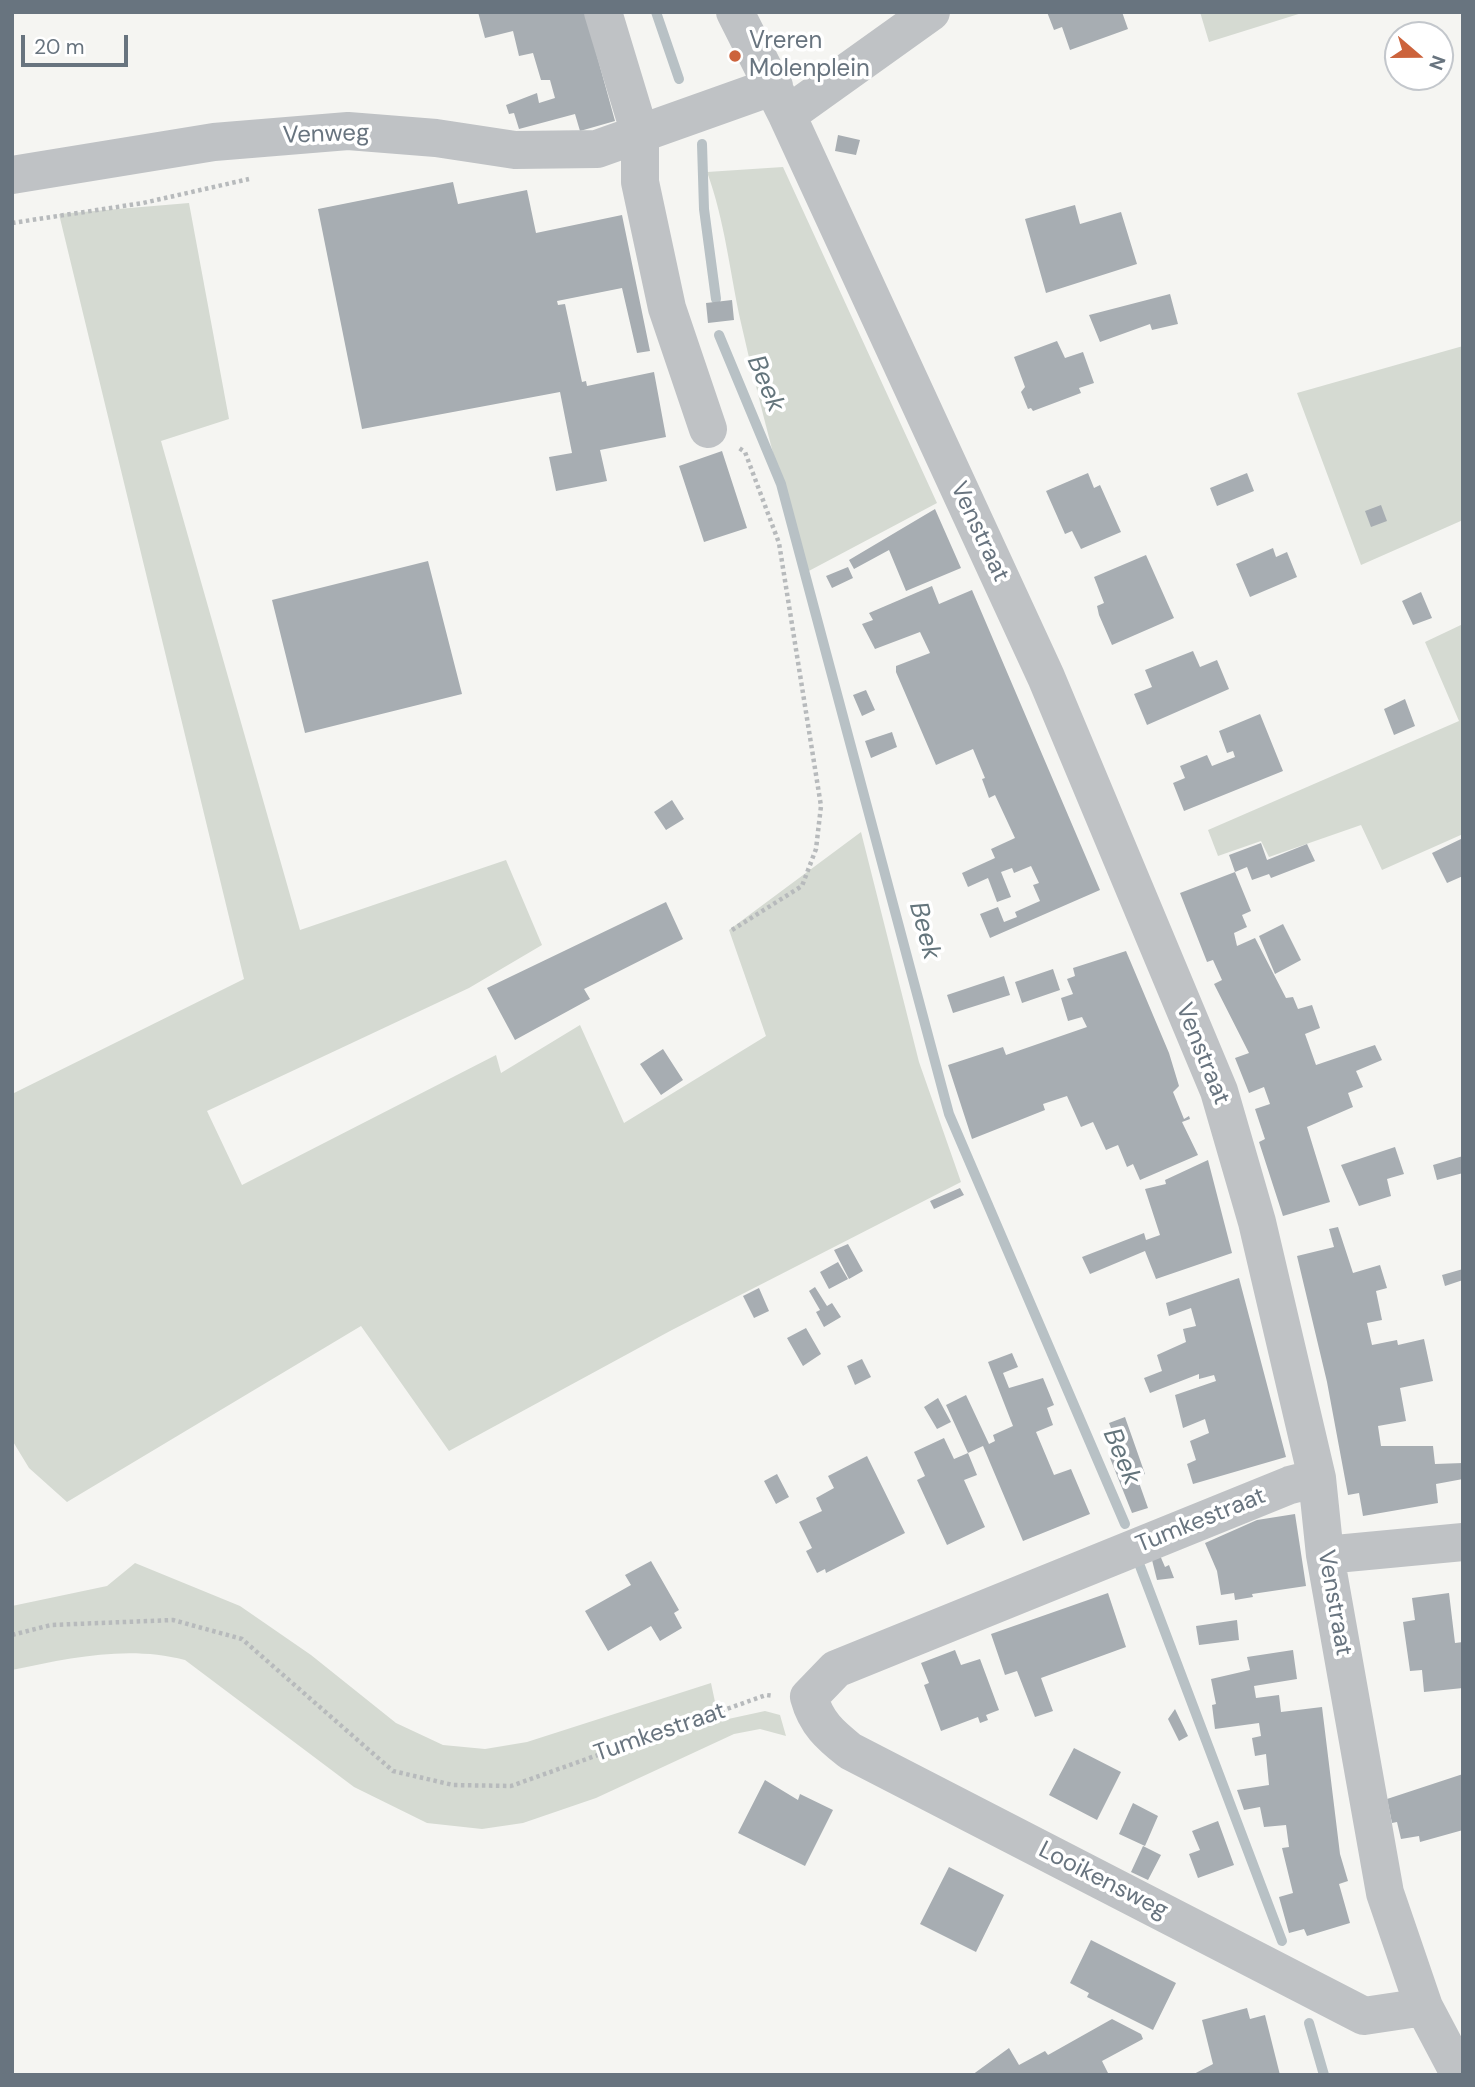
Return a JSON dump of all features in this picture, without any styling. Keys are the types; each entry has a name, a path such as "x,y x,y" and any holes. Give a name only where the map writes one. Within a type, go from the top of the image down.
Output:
{"street":[{"path":"603,12 640,134 640,183 667,308 708,429"},
{"name":"Venstraat","path":"735,12 781,101 1046,677 1219,1091 1257,1222 1317,1478 1325,1555 1385,1893 1424,2007 1460,2075"},
{"name":"Venweg","path":"12,175 214,142 348,131 436,138 515,150 597,149 640,134 781,101 931,12"},
{"name":"Tumkestraat","path":"808,1697 836,1669 1290,1485 1317,1478"},
{"path":"1325,1555 1463,1542"},
{"name":"Looikensweg","path":"808,1697 824,1730 850,1751 1364,2016 1424,2007"}],"path":[{"path":"12,223 143,203 258,177"},
{"path":"708,429 745,452 779,542 821,806 816,849 802,886 732,930"},
{"name":"Tumkestraat","path":"12,1635 51,1625 173,1620 242,1639 393,1771 453,1785 511,1786 766,1695 808,1697"}],"shaded area":[{"path":"1200,12 1305,12 1209,42"},
{"path":"783,167 937,503 805,573 756,386 723,228 707,172"},
{"path":"189,203 229,419 161,441 300,930 506,860 542,945 469,988 207,1111 242,1185 496,1055 501,1073 580,1025 624,1123 766,1036 729,930 861,832 919,1062 961,1182 670,1331 449,1451 361,1326 67,1502 29,1468 12,1440 12,1094 244,979 59,214"},
{"path":"1463,346 1463,520 1361,565 1297,393"},
{"path":"1463,624 1463,834 1382,870 1361,825 1269,857 1261,841 1218,856 1208,830 1459,721 1425,642"},
{"path":"135,1563 240,1606 311,1655 396,1723 443,1745 485,1749 527,1742 711,1683 719,1721 765,1711 780,1715 786,1736 760,1729 734,1734 596,1798 523,1823 482,1829 427,1823 354,1787 185,1660 120,1653 12,1670 12,1606 107,1586"}],"building":[{"path":"478,12 585,12 615,121 580,131 575,114 519,129 514,113 509,114 506,105 537,93 539,103 555,98 550,80 541,80 533,53 519,56 513,31 485,38"},
{"path":"1047,12 1122,12 1128,29 1070,50 1062,27 1054,30"},
{"path":"838,135 860,140 856,155 835,151"},
{"path":"453,182 458,204 527,190 536,233 622,215 650,351 637,353 622,288 557,301 558,305 565,304 582,382 586,381 587,386 654,372 666,437 600,450 607,481 556,491 549,457 572,453 560,392 362,429 318,209"},
{"path":"1075,205 1080,224 1121,212 1137,264 1046,293 1025,219"},
{"path":"1170,294 1178,324 1152,330 1150,324 1100,342 1089,315"},
{"path":"732,300 734,320 708,323 706,303"},
{"path":"1057,341 1065,358 1083,352 1094,383 1079,388 1081,393 1033,411 1028,409 1021,392 1025,387 1014,357"},
{"path":"722,451 747,528 704,542 679,466"},
{"path":"1088,473 1094,488 1100,485 1121,532 1081,549 1072,531 1065,534 1046,491"},
{"path":"1247,473 1254,491 1217,506 1210,488"},
{"path":"1381,505 1387,521 1371,527 1365,511"},
{"path":"935,509 961,568 906,591 889,550 854,569 849,560"},
{"path":"1273,548 1276,557 1287,552 1297,577 1250,597 1236,564"},
{"path":"1146,555 1174,618 1112,645 1099,615 1097,606 1104,603 1094,577"},
{"path":"428,561 462,694 305,733 272,600"},
{"path":"848,567 853,578 832,588 826,576"},
{"path":"932,586 939,604 972,590 1100,890 990,938 980,914 998,907 1004,922 1017,917 1015,912 1040,901 1033,885 1039,883 1031,866 1014,873 1012,868 1001,872 1011,897 997,902 988,878 968,887 962,873 995,858 991,849 1015,838 995,795 989,798 982,779 985,778 973,749 936,765 896,672 896,666 930,653 920,632 875,649 862,624 873,620 869,613"},
{"path":"1421,592 1432,618 1413,625 1402,601"},
{"path":"1193,651 1200,667 1217,660 1229,689 1147,725 1134,694 1152,687 1145,670"},
{"path":"866,690 875,710 862,716 853,695"},
{"path":"1405,699 1415,726 1394,735 1384,709"},
{"path":"1260,714 1283,771 1184,811 1173,783 1185,778 1180,766 1207,755 1212,766 1235,757 1233,751 1227,753 1219,731"},
{"path":"892,732 897,747 871,758 865,741"},
{"path":"672,800 684,819 666,830 654,812"},
{"path":"1463,838 1463,876 1447,883 1432,853"},
{"path":"1261,843 1267,860 1307,844 1315,861 1271,878 1269,874 1252,880 1247,867 1235,872 1229,855"},
{"path":"1235,872 1251,911 1242,915 1247,927 1234,933 1237,946 1255,938 1286,998 1293,997 1298,1009 1312,1005 1320,1028 1305,1034 1316,1065 1375,1045 1382,1060 1356,1071 1363,1087 1348,1093 1353,1107 1307,1127 1330,1202 1283,1216 1259,1142 1265,1139 1255,1109 1270,1104 1264,1087 1249,1093 1235,1058 1249,1053 1214,984 1222,980 1213,960 1207,962 1180,893"},
{"path":"666,902 683,939 584,989 590,999 515,1040 487,988"},
{"path":"1283,924 1301,960 1275,974 1259,936"},
{"path":"1126,951 1169,1053 1179,1086 1173,1092 1184,1119 1189,1116 1190,1119 1182,1122 1198,1155 1140,1180 1133,1164 1127,1167 1118,1145 1106,1150 1093,1122 1081,1127 1067,1096 1043,1104 1045,1110 972,1139 948,1065 1003,1047 1006,1055 1087,1027 1082,1017 1068,1021 1061,998 1073,994 1067,979 1075,976 1073,968"},
{"path":"1053,969 1060,990 1022,1003 1015,982"},
{"path":"1004,976 1010,995 953,1013 947,995"},
{"path":"663,1049 683,1080 661,1095 640,1064"},
{"path":"1395,1147 1404,1174 1387,1179 1391,1196 1359,1206 1341,1165"},
{"path":"1463,1156 1463,1173 1437,1180 1433,1165"},
{"path":"1208,1160 1232,1253 1156,1279 1145,1251 1090,1274 1082,1257 1144,1233 1146,1240 1160,1235 1145,1189 1166,1184 1165,1180"},
{"path":"960,1188 964,1195 934,1209 930,1201"},
{"path":"1338,1227 1353,1273 1380,1265 1387,1288 1376,1291 1382,1320 1367,1323 1372,1345 1397,1340 1398,1345 1424,1339 1433,1381 1400,1388 1406,1421 1378,1426 1381,1446 1433,1446 1435,1464 1463,1463 1463,1479 1436,1484 1438,1503 1363,1516 1359,1493 1348,1495 1327,1382 1297,1256 1334,1247 1329,1229"},
{"path":"848,1244 863,1271 849,1279 834,1250"},
{"path":"838,1262 848,1279 829,1289 820,1272"},
{"path":"1463,1269 1463,1280 1445,1286 1442,1275"},
{"path":"1239,1278 1286,1457 1193,1484 1187,1464 1196,1460 1190,1441 1209,1433 1205,1419 1183,1428 1175,1395 1216,1381 1214,1375 1199,1379 1199,1374 1150,1393 1144,1378 1162,1371 1157,1355 1186,1342 1183,1329 1196,1326 1191,1308 1169,1316 1166,1303"},
{"path":"815,1287 827,1306 832,1303 841,1317 824,1327 816,1312 820,1310 809,1291"},
{"path":"759,1288 769,1311 754,1318 743,1296"},
{"path":"806,1328 821,1354 803,1366 787,1338"},
{"path":"1012,1353 1018,1367 1003,1373 1009,1388 1043,1378 1054,1405 1047,1408 1053,1425 1036,1432 1054,1475 1071,1469 1090,1514 1023,1541 983,1446 968,1453 946,1405 966,1395 989,1444 995,1441 993,1435 1013,1426 988,1362"},
{"path":"862,1359 871,1377 855,1385 847,1366"},
{"path":"938,1398 951,1422 937,1429 924,1407"},
{"path":"1125,1417 1145,1474 1137,1477 1148,1508 1132,1513 1110,1458 1121,1453 1109,1423"},
{"path":"944,1438 954,1459 968,1453 977,1475 964,1480 985,1527 947,1545 917,1480 925,1476 914,1452"},
{"path":"867,1456 905,1533 826,1573 825,1569 817,1573 806,1551 812,1548 799,1522 822,1511 816,1498 834,1488 828,1476"},
{"path":"777,1474 789,1497 776,1504 764,1481"},
{"path":"1295,1514 1306,1586 1252,1594 1253,1597 1235,1600 1234,1593 1221,1595 1217,1571 1205,1543 1257,1520"},
{"path":"1159,1553 1165,1567 1169,1565 1174,1578 1157,1580 1151,1556"},
{"path":"651,1561 679,1610 674,1613 682,1628 660,1641 651,1626 608,1651 585,1611 631,1585 625,1575"},
{"path":"1108,1593 1126,1647 1041,1678 1053,1711 1035,1717 1017,1671 1005,1675 991,1634"},
{"path":"1449,1593 1455,1643 1463,1642 1463,1688 1424,1692 1422,1670 1410,1671 1403,1622 1415,1620 1412,1598"},
{"path":"1237,1620 1239,1640 1199,1645 1196,1626"},
{"path":"955,1650 961,1665 980,1659 999,1710 986,1715 988,1720 980,1723 978,1717 941,1731 924,1685 929,1683 921,1663"},
{"path":"1293,1650 1297,1679 1254,1686 1256,1698 1279,1695 1281,1712 1322,1707 1340,1854 1348,1881 1339,1884 1350,1923 1307,1936 1304,1929 1289,1933 1279,1897 1293,1893 1282,1848 1289,1847 1286,1825 1264,1827 1260,1807 1244,1810 1237,1790 1269,1785 1266,1754 1255,1756 1252,1738 1261,1736 1259,1723 1215,1729 1212,1705 1216,1704 1211,1679 1250,1670 1247,1657"},
{"path":"1175,1709 1188,1736 1179,1741 1168,1719"},
{"path":"1074,1748 1121,1772 1097,1820 1049,1795"},
{"path":"1463,1774 1463,1830 1420,1842 1419,1836 1401,1839 1397,1822 1392,1823 1387,1799"},
{"path":"765,1780 798,1800 800,1794 833,1810 805,1866 738,1833"},
{"path":"1133,1803 1158,1816 1145,1846 1119,1834"},
{"path":"1218,1821 1234,1865 1198,1878 1189,1854 1200,1850 1192,1831"},
{"path":"1143,1846 1161,1855 1148,1880 1131,1872"},
{"path":"949,1867 1004,1895 976,1952 920,1924"},
{"path":"1091,1940 1176,1983 1153,2030 1087,1997 1089,1993 1070,1983"},
{"path":"1247,2008 1250,2019 1265,2015 1280,2075 1192,2075 1213,2064 1202,2020"},
{"path":"1112,2019 1141,2034 1143,2039 1102,2061 1109,2075 972,2075 1009,2048 1019,2065 1045,2051 1048,2055"}],"waterway":[{"name":"Beek","path":"656,12 679,79"},
{"name":"Beek","path":"702,144 704,209 716,299"},
{"name":"Beek","path":"719,335 781,484 949,1114 1125,1524"},
{"name":"Beek","path":"1140,1566 1282,1941"},
{"name":"Beek","path":"1309,2023 1324,2075"}],"place":[{"name":"Vreren Molenplein","path":"735,56"}]}
